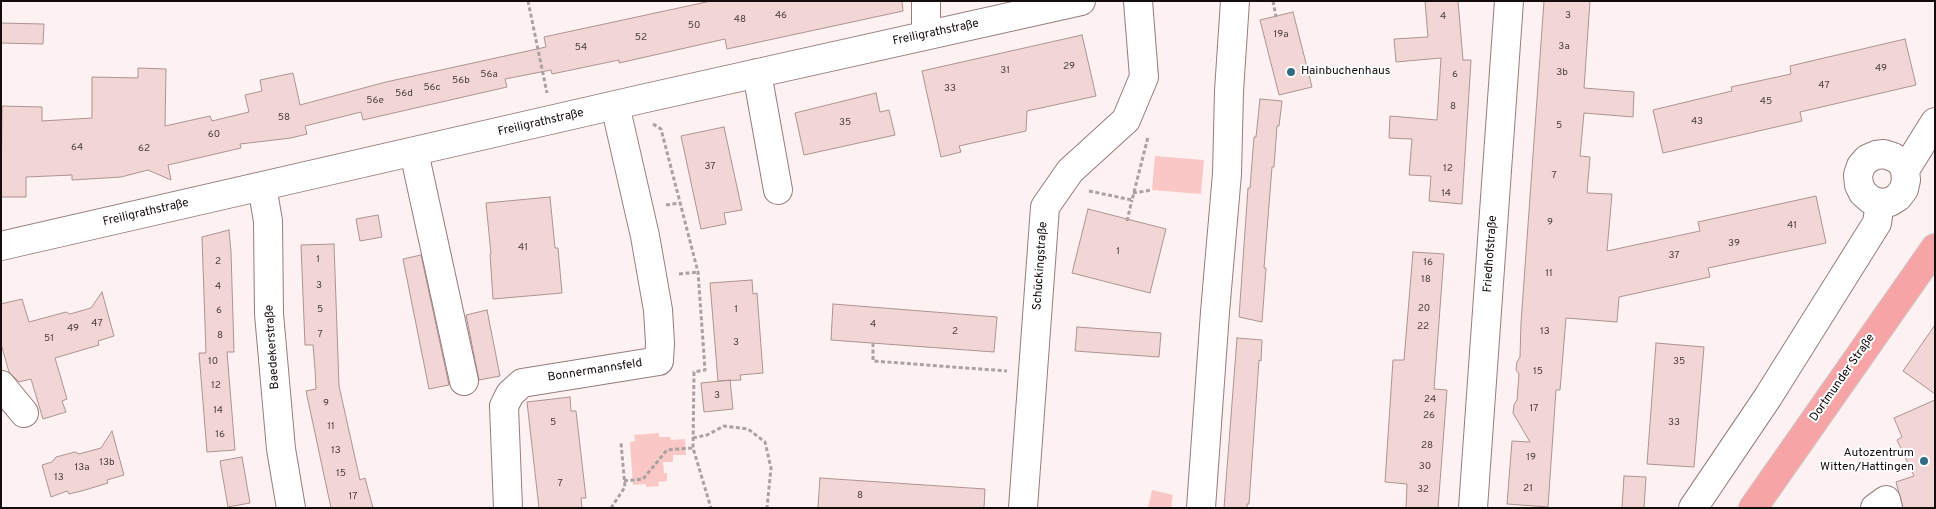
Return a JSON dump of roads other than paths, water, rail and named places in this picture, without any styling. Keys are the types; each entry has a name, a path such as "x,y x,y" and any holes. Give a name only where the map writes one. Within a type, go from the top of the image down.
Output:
{"main road":[{"name":"Dortmunder Straße","path":"1753,508 1935,248"}],"street":[{"path":"926,1 926,34"},
{"name":"Freiligrathstraße","path":"1,246 926,34 1081,1"},
{"name":"Schückingstraße","path":"1024,508 1045,207 1070,170 1126,120 1144,77 1138,1"},
{"path":"1201,508 1227,174 1229,91 1235,1"},
{"name":"Friedhofstraße","path":"1473,508 1509,1"},
{"path":"757,73 778,190"},
{"name":"Bonnermannsfeld","path":"504,501 499,424 504,406 510,394 522,383 659,361 658,310 645,236 615,105"},
{"path":"1905,170 1935,122"},
{"path":"414,152 464,381"},
{"path":"1884,154 1893,157 1900,162 1905,170 1906,180 1904,189 1898,197 1890,202 1880,203 1871,200 1858,185 1858,175 1861,166 1867,159 1876,155 1884,154"},
{"name":"Baedekerstraße","path":"262,186 268,221 269,314 281,449 291,508"},
{"path":"1693,508 1768,397 1877,223 1880,203"},
{"path":"1,385 24,413"},
{"path":"1875,508 1886,500 1888,508"}],"place":[{"name":"Hainbuchenhaus","path":"1291,72"},
{"name":"Autozentrum Witten/Hattingen","path":"1924,461"}]}
